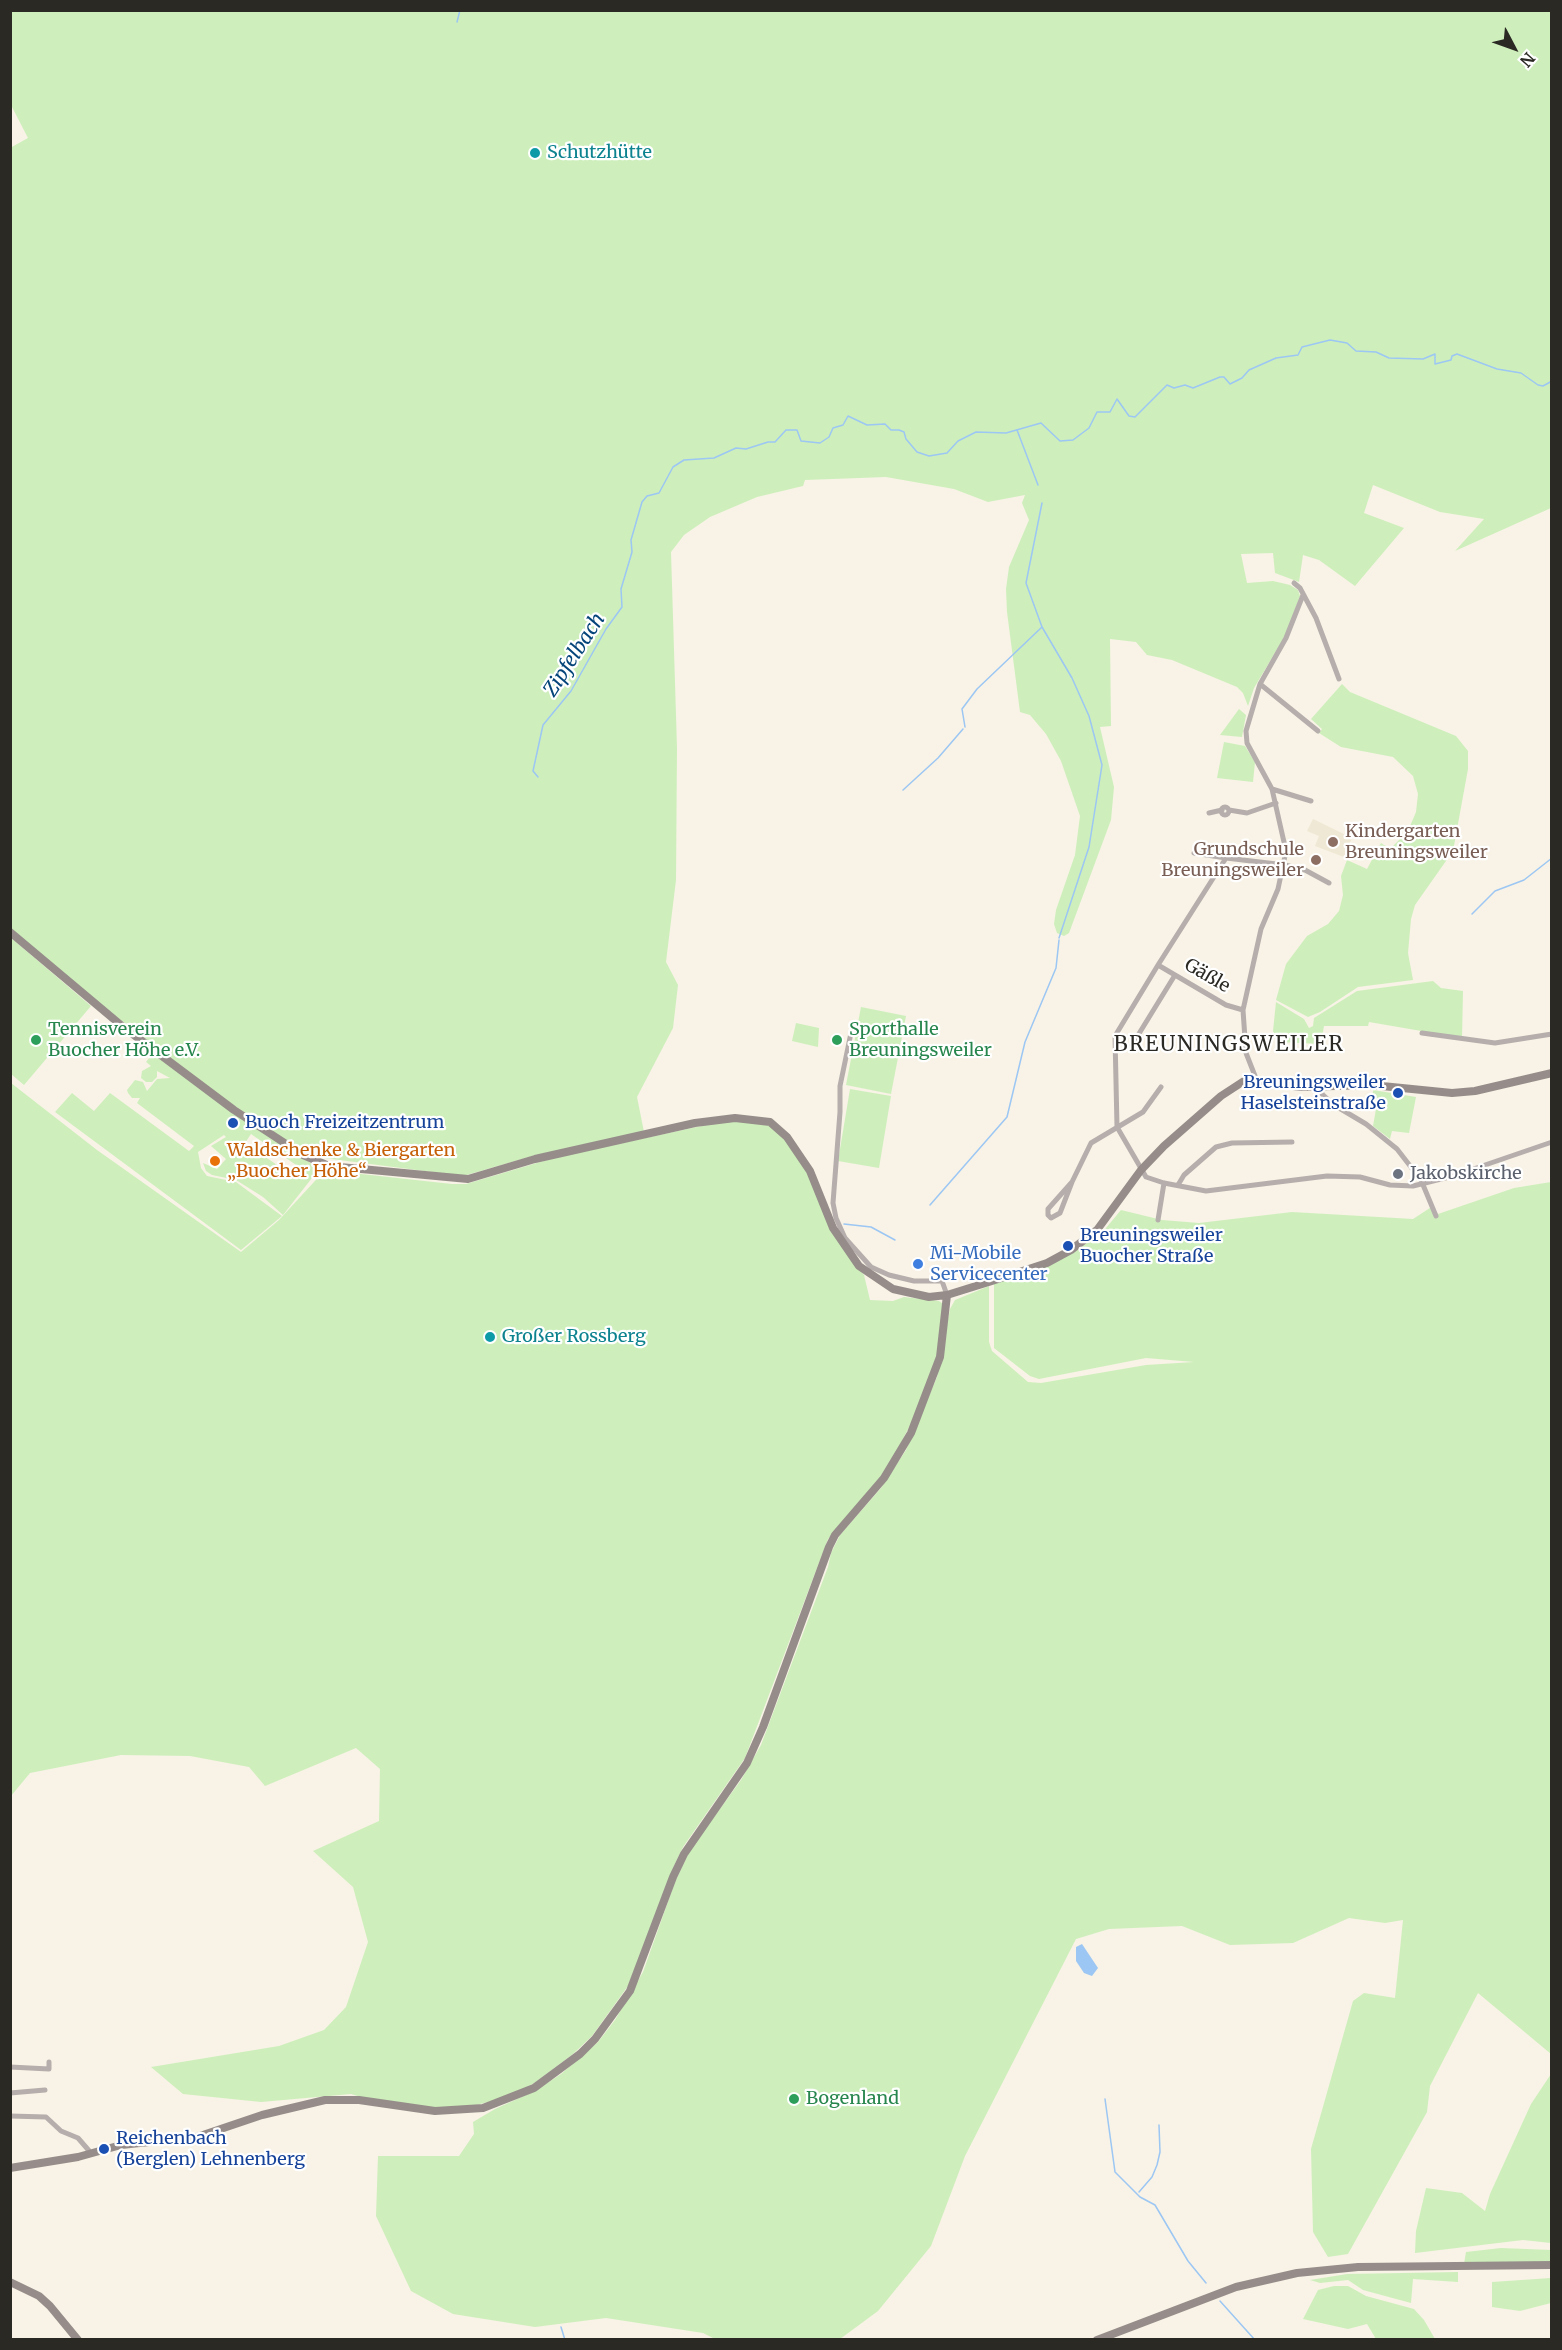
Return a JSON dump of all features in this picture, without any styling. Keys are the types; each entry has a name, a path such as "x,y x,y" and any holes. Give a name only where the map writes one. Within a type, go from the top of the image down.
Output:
{"street":[{"path":"1294,583 1316,618 1339,679"},
{"path":"1257,1081 1246,1053 1243,1010 1261,929 1278,889 1285,865 1285,842 1272,789 1247,743 1248,718 1260,684 1286,638 1303,595"},
{"path":"1260,684 1318,731"},
{"path":"1272,789 1311,801"},
{"path":"1209,813 1226,807 1229,810 1247,813 1276,803"},
{"path":"1194,853 1285,865 1305,870 1329,883"},
{"path":"1226,858 1115,1036 1117,1127 1146,1177 1206,1191 1223,1191 1306,1178 1344,1176 1390,1185 1424,1184 1454,1176 1551,1142"},
{"path":"10,932 122,1026 234,1110 303,1155 328,1166 452,1180 468,1179 535,1159 695,1123 735,1118 770,1122 787,1137 810,1171 833,1228 850,1256 870,1276 901,1291 929,1297 947,1295 1047,1263 1071,1250 1103,1222 1141,1170 1221,1096 1244,1081 1285,1086 1372,1085 1452,1093 1489,1088 1551,1073"},
{"name":"Gäßle","path":"1158,965 1226,1005 1243,1010"},
{"path":"1132,1046 1175,975"},
{"path":"10,2168 121,2145 197,2137 282,2109 325,2100 347,2099 435,2111 483,2108 534,2088 560,2070 595,2039 630,1990 684,1854 740,1775 756,1744 835,1535 884,1478 911,1433 940,1357 947,1295 942,1281 921,1282 880,1271 862,1258 845,1238 834,1212 840,1086 851,1033"},
{"path":"1422,1033 1495,1043 1551,1034"},
{"path":"1072,1182 1048,1209 1049,1217 1055,1218 1060,1213 1090,1144 1143,1112 1161,1087"},
{"path":"1321,1087 1322,1094 1334,1106 1366,1124 1390,1142 1424,1184 1436,1216"},
{"path":"1178,1185 1184,1175 1216,1147 1232,1143 1292,1142"},
{"path":"1158,1220 1164,1183"},
{"path":"10,2067 49,2069 49,2062"},
{"path":"10,2093 45,2090"},
{"path":"10,2116 46,2117 61,2131 78,2138 91,2153"},
{"path":"1096,2340 1236,2287 1297,2273 1358,2267 1551,2265"},
{"path":"10,2282 31,2291 51,2306 78,2340"}],"shaded area":[{"name":"Kindergarten Breuningsweiler","path":"1313,819 1352,838 1344,857 1315,846 1319,836 1307,831"}],"green space":[{"path":"11,11 1551,11 1551,508 1455,551 1484,519 1440,512 1373,485 1364,513 1404,528 1355,586 1319,560 1303,555 1299,582 1275,573 1273,553 1241,554 1247,583 1273,581 1290,585 1298,590 1300,596 1285,636 1254,688 1248,706 1243,693 1237,687 1172,660 1147,655 1136,642 1110,639 1111,726 1100,727 1114,787 1111,820 1069,933 1064,936 1057,933 1054,924 1056,910 1075,855 1080,816 1061,761 1046,734 1030,715 1020,712 1007,612 1006,589 1009,567 1029,520 1022,503 1025,495 988,502 954,489 886,477 805,480 803,486 757,497 710,517 684,535 671,552 677,748 676,880 666,962 678,985 673,1028 637,1097 644,1132 536,1155 463,1176 324,1158 288,1142 223,1098 101,1005 11,930 10,148 28,138 11,105"},
{"path":"1342,684 1350,692 1456,736 1468,751 1468,769 1453,851 1415,905 1411,919 1408,953 1413,980 1358,987 1320,1012 1308,1017 1276,1000 1286,964 1307,936 1328,924 1339,911 1343,895 1341,876 1347,860 1367,869 1381,843 1390,849 1408,831 1416,812 1418,794 1413,776 1393,757 1341,747 1319,733 1322,729 1311,719"},
{"path":"1239,709 1246,715 1242,737 1220,735"},
{"path":"1224,742 1245,746 1255,762 1253,782 1217,778"},
{"name":"Tennisverein Buocher Höhe e.V.","path":"10,937 91,1006 24,1085 11,1074"},
{"path":"1433,981 1441,988 1463,991 1462,1038 1369,1022 1368,1026 1324,1026 1321,1044 1279,1042 1273,1031 1276,1002 1304,1019 1309,1028 1313,1026 1314,1018 1357,991"},
{"path":"861,1007 906,1016 891,1094 846,1085"},
{"path":"796,1023 819,1028 818,1047 792,1041"},
{"path":"153,1053 319,1169 283,1215 263,1197 236,1180 212,1175 206,1171 203,1163 217,1169 226,1159 211,1146 226,1137 224,1135 198,1152 201,1168 207,1176 236,1182 282,1216 241,1250 55,1112 72,1093 94,1111 110,1093 189,1151 194,1146 137,1103 140,1098 132,1098 128,1093 127,1090 135,1080 143,1082 147,1091 157,1079 170,1078 157,1071 157,1077 152,1082 146,1082 141,1078 142,1071 151,1066 146,1062","holes":["251,1134 302,1169 296,1178 245,1143"]},
{"path":"11,1083 97,1150 241,1252 279,1220 325,1170 466,1184 557,1157 692,1128 732,1120 763,1123 778,1130 808,1171 837,1240 864,1275 870,1300 893,1301 904,1297 939,1301 943,1304 940,1348 924,1398 886,1472 828,1539 745,1758 683,1847 628,1986 592,2036 573,2054 536,2082 511,2096 461,2109 394,2107 351,2094 261,2102 183,2094 151,2067 279,2046 324,2030 346,2007 368,1942 353,1887 313,1851 379,1821 380,1769 356,1748 265,1786 249,1767 190,1756 121,1755 30,1773 11,1796"},
{"path":"850,1089 891,1096 879,1168 838,1161"},
{"path":"1373,1090 1416,1097 1409,1133 1392,1131 1390,1139 1373,1126 1376,1109 1372,1107"},
{"path":"1551,1182 1551,2054 1478,1993 1430,2086 1427,2112 1348,2254 1328,2257 1313,2232 1311,2149 1353,2001 1364,1993 1395,1998 1403,1920 1385,1923 1349,1918 1293,1943 1230,1945 1182,1926 1109,1929 1076,1939 965,2156 931,2246 878,2311 840,2339 715,2339 703,2333 606,2318 535,2327 453,2314 411,2291 376,2216 378,2156 459,2156 474,2134 473,2122 535,2091 561,2074 598,2042 615,2020 643,1972 675,1882 690,1850 741,1780 761,1745 828,1567 831,1553 840,1535 881,1488 906,1450 937,1377 950,1309 955,1300 989,1286 989,1342 992,1351 1028,1382 1041,1383 1146,1365 1194,1362 1146,1358 1039,1379 1030,1376 994,1348 994,1284 1058,1261 1101,1234 1121,1210 1162,1220 1199,1223 1292,1212 1413,1219 1433,1206 1438,1214 1514,1188"},
{"path":"1551,2074 1551,2243 1523,2240 1415,2253 1416,2231 1426,2188 1462,2193 1485,2211 1490,2194 1531,2104"},
{"path":"1501,2248 1551,2250 1551,2263 1464,2264 1466,2252"},
{"path":"1458,2272 1458,2282 1413,2279 1411,2303 1363,2290 1348,2280 1320,2283 1310,2280 1347,2274"},
{"path":"1551,2278 1551,2303 1520,2311 1492,2307 1492,2282"},
{"path":"1334,2286 1348,2286 1366,2296 1414,2309 1424,2320 1435,2339 1376,2339 1367,2324 1348,2329 1303,2319 1318,2290"}],"water":[{"path":"1082,1944 1098,1968 1092,1976 1084,1973 1076,1961 1076,1947"}],"waterway":[{"path":"457,22 460,10"},
{"name":"Zipfelbach","path":"538,777 533,771 543,725 571,691 606,629 622,607 621,589 632,552 631,540 642,502 647,496 659,493 673,467 684,460 714,458 736,448 746,449 775,442 786,430 797,430 801,441 820,443 829,437 833,428 843,425 848,416 867,425 885,424 891,430 904,432 906,439 917,452 929,456 947,453 958,441 976,432 1006,433 1041,423 1060,441 1073,440 1089,428 1097,412 1110,412 1117,399 1129,416 1135,417 1167,385 1174,388 1185,385 1193,388 1220,377 1224,377 1230,384 1242,378 1249,370 1276,358 1298,355 1302,347 1330,340 1347,343 1356,351 1376,352 1389,358 1423,359 1435,354 1435,364 1451,360 1452,356 1457,354 1497,369 1521,373 1538,385 1543,386 1552,381"},
{"path":"1017,430 1038,485"},
{"path":"1042,503 1026,583 1042,627 1072,678 1089,716 1102,765 1089,847 1059,938"},
{"path":"965,727 962,709 977,689 1042,627"},
{"path":"903,790 938,758 963,729"},
{"path":"1472,914 1495,891 1524,880 1552,858"},
{"path":"930,1205 1007,1117 1025,1042 1056,968 1059,940"},
{"path":"844,1224 871,1227 895,1240"},
{"path":"1105,2099 1115,2172 1140,2197 1155,2205 1188,2261 1206,2283"},
{"path":"1139,2192 1152,2177 1157,2165 1160,2152 1159,2125"},
{"path":"1220,2301 1255,2340"},
{"path":"561,2327 565,2340"}],"place":[{"name":"Schutzhütte","path":"535,153"},
{"name":"Kindergarten Breuningsweiler","path":"1333,842"},
{"name":"Grundschule Breuningsweiler","path":"1316,860"},
{"name":"Tennisverein Buocher Höhe e.V.","path":"36,1040"},
{"name":"Sporthalle Breuningsweiler","path":"837,1040"},
{"name":"Breuningsweiler Haselsteinstraße","path":"1398,1093"},
{"name":"Buoch Freizeitzentrum","path":"233,1123"},
{"name":"Waldschenke & Biergarten „Buocher Höhe“","path":"215,1161"},
{"name":"Jakobskirche","path":"1398,1174"},
{"name":"Breuningsweiler Buocher Straße","path":"1068,1246"},
{"name":"Mi-Mobile Servicecenter","path":"918,1264"},
{"name":"Großer Rossberg","path":"490,1337"},
{"name":"Bogenland","path":"794,2099"},
{"name":"Reichenbach (Berglen) Lehnenberg","path":"104,2149"}],"district":[{"name":"BREUNINGSWEILER","path":"1229,1045"}]}
